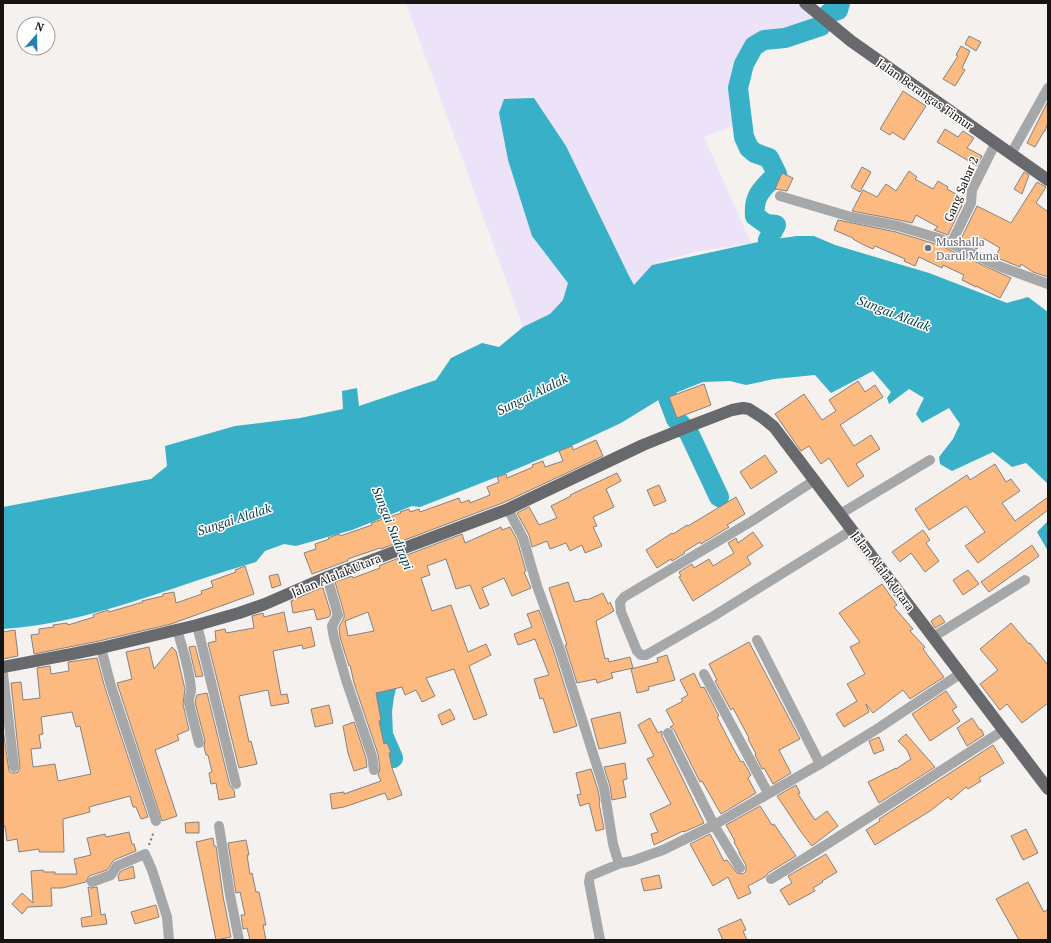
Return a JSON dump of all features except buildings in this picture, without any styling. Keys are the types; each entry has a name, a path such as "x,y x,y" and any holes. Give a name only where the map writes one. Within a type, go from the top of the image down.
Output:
{"main road":[{"name":"Jalan Berangas Timur","path":"805,3 850,41 1048,180"},
{"name":"Jalan Alalak Utara","path":"3,666 101,648 197,625 265,604 328,577 508,509 643,445 732,410 743,408 749,409 759,415 774,427 1048,789"}],"street":[{"path":"1010,154 1048,88"},
{"name":"Gang Sabar 2","path":"951,244 971,203 972,190 995,144"},
{"path":"780,196 851,217 898,226 941,239 1002,267 1048,284"},
{"path":"840,514 930,460"},
{"path":"815,480 752,520 624,597 620,602 621,612 637,651 641,655 646,655 712,617 852,530"},
{"path":"508,509 523,538 537,586 564,662 604,788 613,844 618,861 621,864"},
{"path":"328,577 338,615 332,626 334,638 346,680 372,756 374,770"},
{"path":"933,637 1025,580"},
{"path":"197,625 236,784"},
{"path":"177,630 186,660 192,693 188,700 199,743"},
{"path":"756,640 820,764"},
{"path":"101,648 111,686 156,821"},
{"path":"3,674 14,767"},
{"path":"704,674 768,793"},
{"path":"600,940 589,882 590,876 663,850 714,825 820,764 877,729 960,674"},
{"path":"771,879 832,842 874,813 1004,730"},
{"path":"668,733 714,825 740,868"},
{"path":"219,826 239,940"},
{"path":"92,882 111,875 117,866 146,854 167,917 169,940"}],"path":[{"path":"146,854 156,821"}],"shaded area":[{"path":"406,3 796,3 821,26 758,36 742,52 731,85 734,126 704,137 751,243 694,252 652,265 634,285 629,277 523,327"}],"water":[{"name":"Sungai Alalak","path":"534,98 566,146 634,285 652,265 768,240 797,236 814,236 835,245 929,273 1007,303 1028,297 1048,312 1048,484 1026,463 1012,467 993,452 952,471 940,464 939,457 953,439 960,424 949,408 922,423 916,414 924,398 909,389 889,404 887,398 891,392 873,371 831,393 815,375 774,379 746,385 730,381 703,382 660,399 621,423 576,444 420,507 412,506 352,530 296,546 284,544 265,551 256,562 131,602 68,619 3,629 3,507 151,479 167,466 165,446 235,426 300,418 343,409 342,391 357,388 359,406 436,380 451,358 482,343 499,347 523,327 550,314 563,300 568,283 532,236 508,160 499,113 504,99"},
{"path":"1048,521 1048,551 1037,532"}],"waterway":[{"path":"774,267 768,240 776,225 766,224 755,216 755,209 757,197 760,192 777,174 769,158 755,153 749,148 744,137 738,88 744,64 754,46 764,40 785,38 821,26 829,13 838,10 840,3"},
{"path":"658,372 676,419 689,433 719,497"},
{"name":"Sungai Sudirapi","path":"383,667 381,669 387,683 382,711 383,735 393,758"}],"place":[{"name":"Mushalla Darul Muna","path":"928,248"}]}
